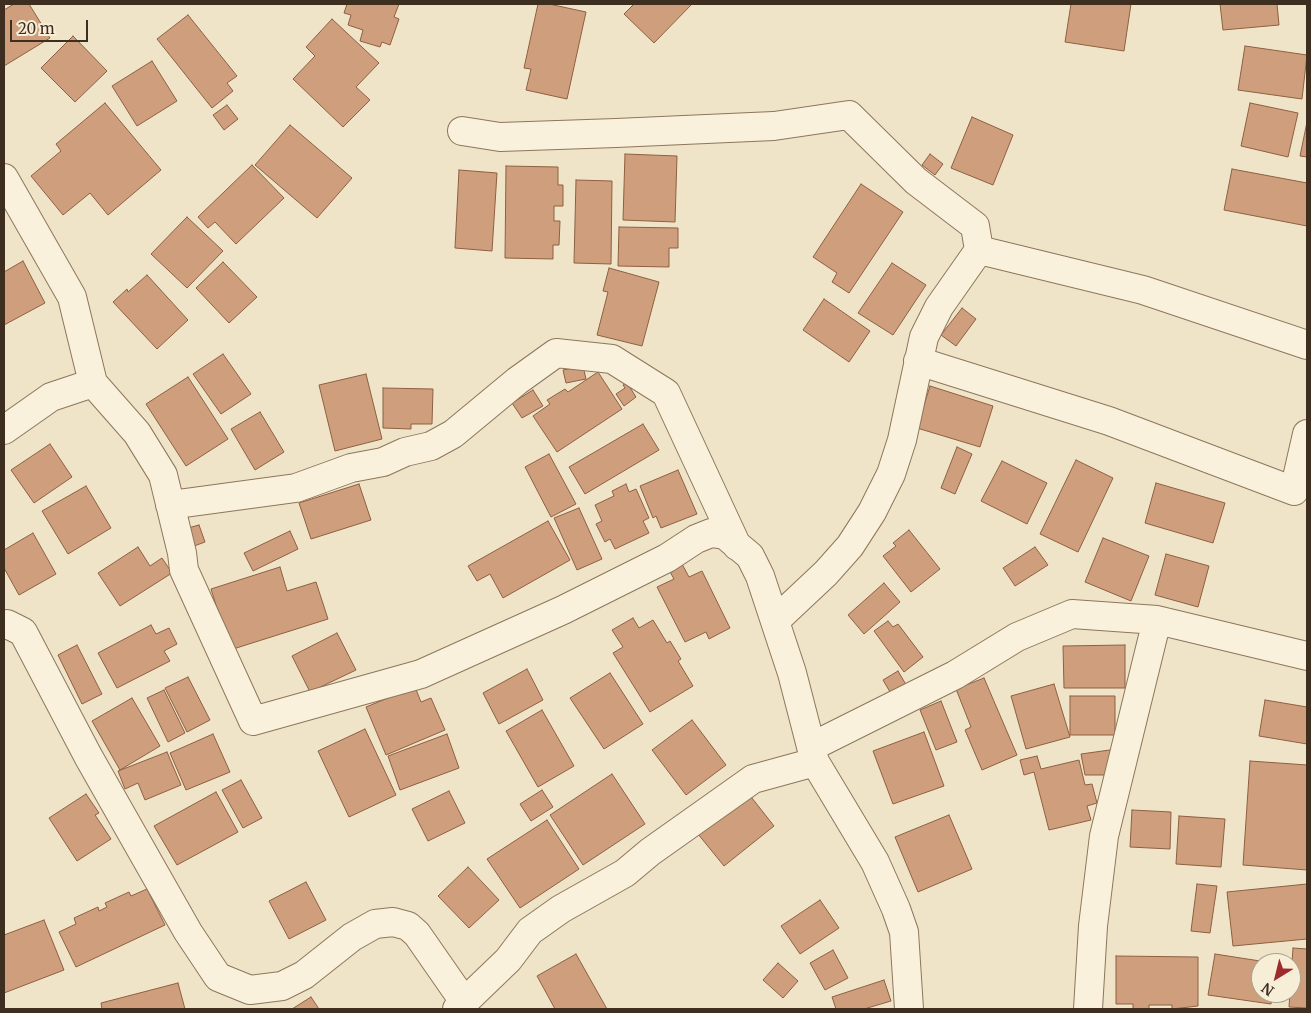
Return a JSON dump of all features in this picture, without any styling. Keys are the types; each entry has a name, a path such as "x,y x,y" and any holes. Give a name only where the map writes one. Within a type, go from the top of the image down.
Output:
{"street":[{"path":"462,130 500,137 616,133 774,126 849,115 916,181 975,226 980,250 939,306 924,337 902,440 890,474 872,512 850,546 826,573 776,620"},
{"path":"4,178 72,298 93,383 137,433 163,475 182,553 184,570 253,721 421,674 571,605 667,558 696,539 711,533 725,535 750,556 776,620 813,754 875,862 896,909 904,932 909,1009"},
{"path":"980,250 1143,290 1307,345"},
{"path":"170,505 296,488 351,468 383,462 405,452 431,446 453,434 517,381 556,354 612,359 666,393 737,546"},
{"path":"918,361 1109,421 1294,491 1307,434"},
{"path":"4,430 51,397 93,383"},
{"path":"4,625 7,624 23,632 88,756 159,882 188,932 218,977 250,990 282,986 304,975 352,937 375,924 393,922 408,926 417,934 461,1006 508,960 530,931 561,909 625,873 650,852 753,779 813,754 1017,638 1072,614 1157,620 1307,656"},
{"path":"1088,1009 1093,926 1104,836 1157,620"}],"building":[{"path":"14,4 29,4 50,38 4,66 4,10"},
{"path":"347,4 399,4 394,17 399,19 390,45 382,42 380,47 360,41 363,30 348,25 351,15 344,13"},
{"path":"538,4 549,4 586,12 567,99 526,90 531,69 524,68"},
{"path":"634,4 692,4 654,43 624,14"},
{"path":"1071,4 1131,4 1124,51 1065,42"},
{"path":"1220,4 1277,4 1279,25 1223,30"},
{"path":"188,15 237,76 227,83 233,91 212,108 157,39"},
{"path":"332,19 379,63 356,87 370,100 343,127 293,79 315,56 306,47"},
{"path":"73,36 107,71 75,102 41,68"},
{"path":"1245,46 1307,55 1302,99 1238,90"},
{"path":"152,61 177,101 137,126 112,86"},
{"path":"105,103 161,170 108,215 90,193 63,215 31,176 61,151 56,144"},
{"path":"1250,103 1298,113 1288,157 1241,146"},
{"path":"227,105 238,119 224,130 213,115"},
{"path":"972,117 1013,135 993,185 951,168"},
{"path":"1307,122 1307,157 1300,156"},
{"path":"290,125 352,178 317,218 255,165"},
{"path":"625,154 677,156 675,222 623,220"},
{"path":"930,154 943,164 935,175 922,165"},
{"path":"252,165 284,198 236,244 215,222 208,228 198,217"},
{"path":"506,166 558,167 558,185 563,185 563,206 554,206 554,221 560,221 559,245 553,245 553,259 505,258"},
{"path":"1232,169 1307,183 1307,226 1224,210"},
{"path":"459,170 497,173 492,251 455,248"},
{"path":"576,180 612,181 611,264 574,263"},
{"path":"861,184 903,212 849,293 832,282 837,273 813,257"},
{"path":"187,217 223,251 187,288 151,254"},
{"path":"619,227 678,228 678,248 669,248 669,267 618,266"},
{"path":"23,261 45,303 4,325 4,272"},
{"path":"223,262 257,297 229,323 196,288"},
{"path":"892,263 926,285 893,335 858,313"},
{"path":"609,268 659,282 642,346 597,335 608,292 603,291"},
{"path":"147,275 188,320 157,349 113,302"},
{"path":"824,299 870,331 849,362 803,330"},
{"path":"962,308 976,319 956,346 941,335"},
{"path":"223,354 251,394 221,414 193,374"},
{"path":"583,366 586,379 566,383 563,370"},
{"path":"598,372 622,409 557,452 533,416 550,404 547,400 565,389 568,392"},
{"path":"366,374 382,439 335,451 319,385"},
{"path":"188,377 228,439 186,466 146,404"},
{"path":"627,383 636,397 624,406 616,394 625,388 623,385"},
{"path":"930,386 993,406 980,447 917,428"},
{"path":"383,388 433,389 432,424 411,424 411,429 383,428"},
{"path":"533,390 543,406 522,418 512,403"},
{"path":"260,412 284,452 255,470 231,429"},
{"path":"643,424 659,450 585,494 569,467"},
{"path":"50,444 72,477 34,503 11,470"},
{"path":"957,447 972,454 955,494 941,488"},
{"path":"549,454 576,504 551,517 525,467"},
{"path":"1076,460 1113,478 1078,552 1040,534"},
{"path":"1002,461 1047,483 1027,524 981,501"},
{"path":"678,470 697,514 661,528 656,516 653,518 640,486"},
{"path":"1156,483 1225,503 1213,543 1145,523"},
{"path":"359,484 371,520 311,539 299,503"},
{"path":"626,484 629,492 636,489 649,518 643,521 649,533 615,549 610,539 605,542 596,524 602,521 595,505 614,496 612,491"},
{"path":"86,486 111,528 68,554 42,511"},
{"path":"579,508 602,559 577,570 554,518"},
{"path":"548,521 570,560 503,598 490,574 477,581 468,566"},
{"path":"199,525 205,542 194,546 188,528"},
{"path":"909,530 940,569 911,592 883,556 896,546 893,543"},
{"path":"290,531 298,549 253,571 244,553"},
{"path":"33,533 56,574 19,595 4,568 4,550"},
{"path":"1103,538 1149,556 1131,601 1085,582"},
{"path":"138,547 150,566 162,558 172,573 120,606 98,573"},
{"path":"1035,547 1048,565 1015,586 1003,568"},
{"path":"1166,554 1209,566 1198,607 1155,595"},
{"path":"682,564 689,577 702,571 730,628 709,639 706,632 685,642 657,587 674,579 669,570"},
{"path":"280,567 287,591 316,582 328,619 230,650 211,589"},
{"path":"884,583 900,602 864,634 848,615"},
{"path":"633,618 639,628 653,620 667,643 670,641 681,659 678,661 693,686 650,712 613,653 623,647 612,630"},
{"path":"888,621 893,627 898,624 923,657 904,672 874,631"},
{"path":"151,625 156,634 169,628 177,644 164,651 170,661 117,688 98,653"},
{"path":"337,633 356,670 310,692 292,656"},
{"path":"77,645 102,694 82,704 58,655"},
{"path":"1125,645 1125,688 1064,688 1063,646"},
{"path":"527,669 543,700 499,724 483,693"},
{"path":"898,671 908,688 893,697 883,680"},
{"path":"610,673 643,724 604,749 570,698"},
{"path":"188,677 210,720 187,732 165,688"},
{"path":"984,678 1017,755 982,770 965,730 971,727 956,689"},
{"path":"1054,684 1070,737 1026,749 1011,696"},
{"path":"415,687 421,702 431,698 445,730 386,755 366,707"},
{"path":"164,690 185,733 168,742 147,698"},
{"path":"1070,696 1115,696 1115,735 1070,735"},
{"path":"132,698 160,746 120,770 92,721"},
{"path":"1265,700 1307,707 1307,744 1259,736"},
{"path":"941,701 957,742 936,750 920,710"},
{"path":"542,710 574,766 538,787 506,731"},
{"path":"692,720 726,765 686,795 652,750"},
{"path":"365,729 396,795 349,817 318,751"},
{"path":"924,732 944,786 893,804 873,751"},
{"path":"213,734 230,772 186,790 170,753"},
{"path":"447,734 459,768 400,790 388,756"},
{"path":"1117,749 1109,775 1085,775 1081,754"},
{"path":"167,752 181,785 145,800 138,783 125,789 118,771"},
{"path":"1037,756 1041,769 1079,760 1085,785 1092,784 1097,803 1087,806 1091,820 1049,830 1034,772 1024,775 1020,760"},
{"path":"1250,761 1307,765 1307,870 1243,865"},
{"path":"612,774 645,824 583,865 550,815"},
{"path":"241,780 262,818 243,828 222,790"},
{"path":"542,790 553,807 531,821 520,804"},
{"path":"449,791 465,823 428,841 412,809"},
{"path":"216,792 238,832 177,865 154,826"},
{"path":"748,793 774,826 724,866 698,834"},
{"path":"86,794 99,813 95,815 111,839 77,861 49,818"},
{"path":"1132,810 1171,812 1170,849 1130,847"},
{"path":"949,815 972,869 918,892 895,837"},
{"path":"1179,816 1225,819 1221,867 1176,864"},
{"path":"547,820 579,869 520,908 487,859"},
{"path":"468,867 499,900 469,928 438,896"},
{"path":"306,882 326,920 289,939 269,901"},
{"path":"1197,884 1217,886 1210,933 1191,931"},
{"path":"1307,884 1307,939 1233,946 1227,892"},
{"path":"147,889 165,925 76,967 59,932 76,924 74,918 98,907 99,911 107,907 105,903 129,892 131,896"},
{"path":"820,900 839,928 800,954 781,926"},
{"path":"44,920 64,970 4,993 4,935"},
{"path":"1293,948 1307,949 1307,1008 1289,1007 1289,1003 1301,1003 1301,953 1293,953"},
{"path":"833,950 848,978 825,990 810,963"},
{"path":"576,954 607,1009 555,1009 537,976"},
{"path":"1215,954 1251,960 1251,1001 1208,995"},
{"path":"1116,956 1198,957 1198,1006 1172,1009 1172,1005 1149,1005 1149,1009 1133,1009 1133,1004 1116,1004"},
{"path":"778,963 798,981 783,998 763,980"},
{"path":"884,980 891,1001 864,1009 836,1009 832,997"},
{"path":"178,983 185,1009 102,1009 101,1003"},
{"path":"311,997 319,1009 292,1009"}]}
